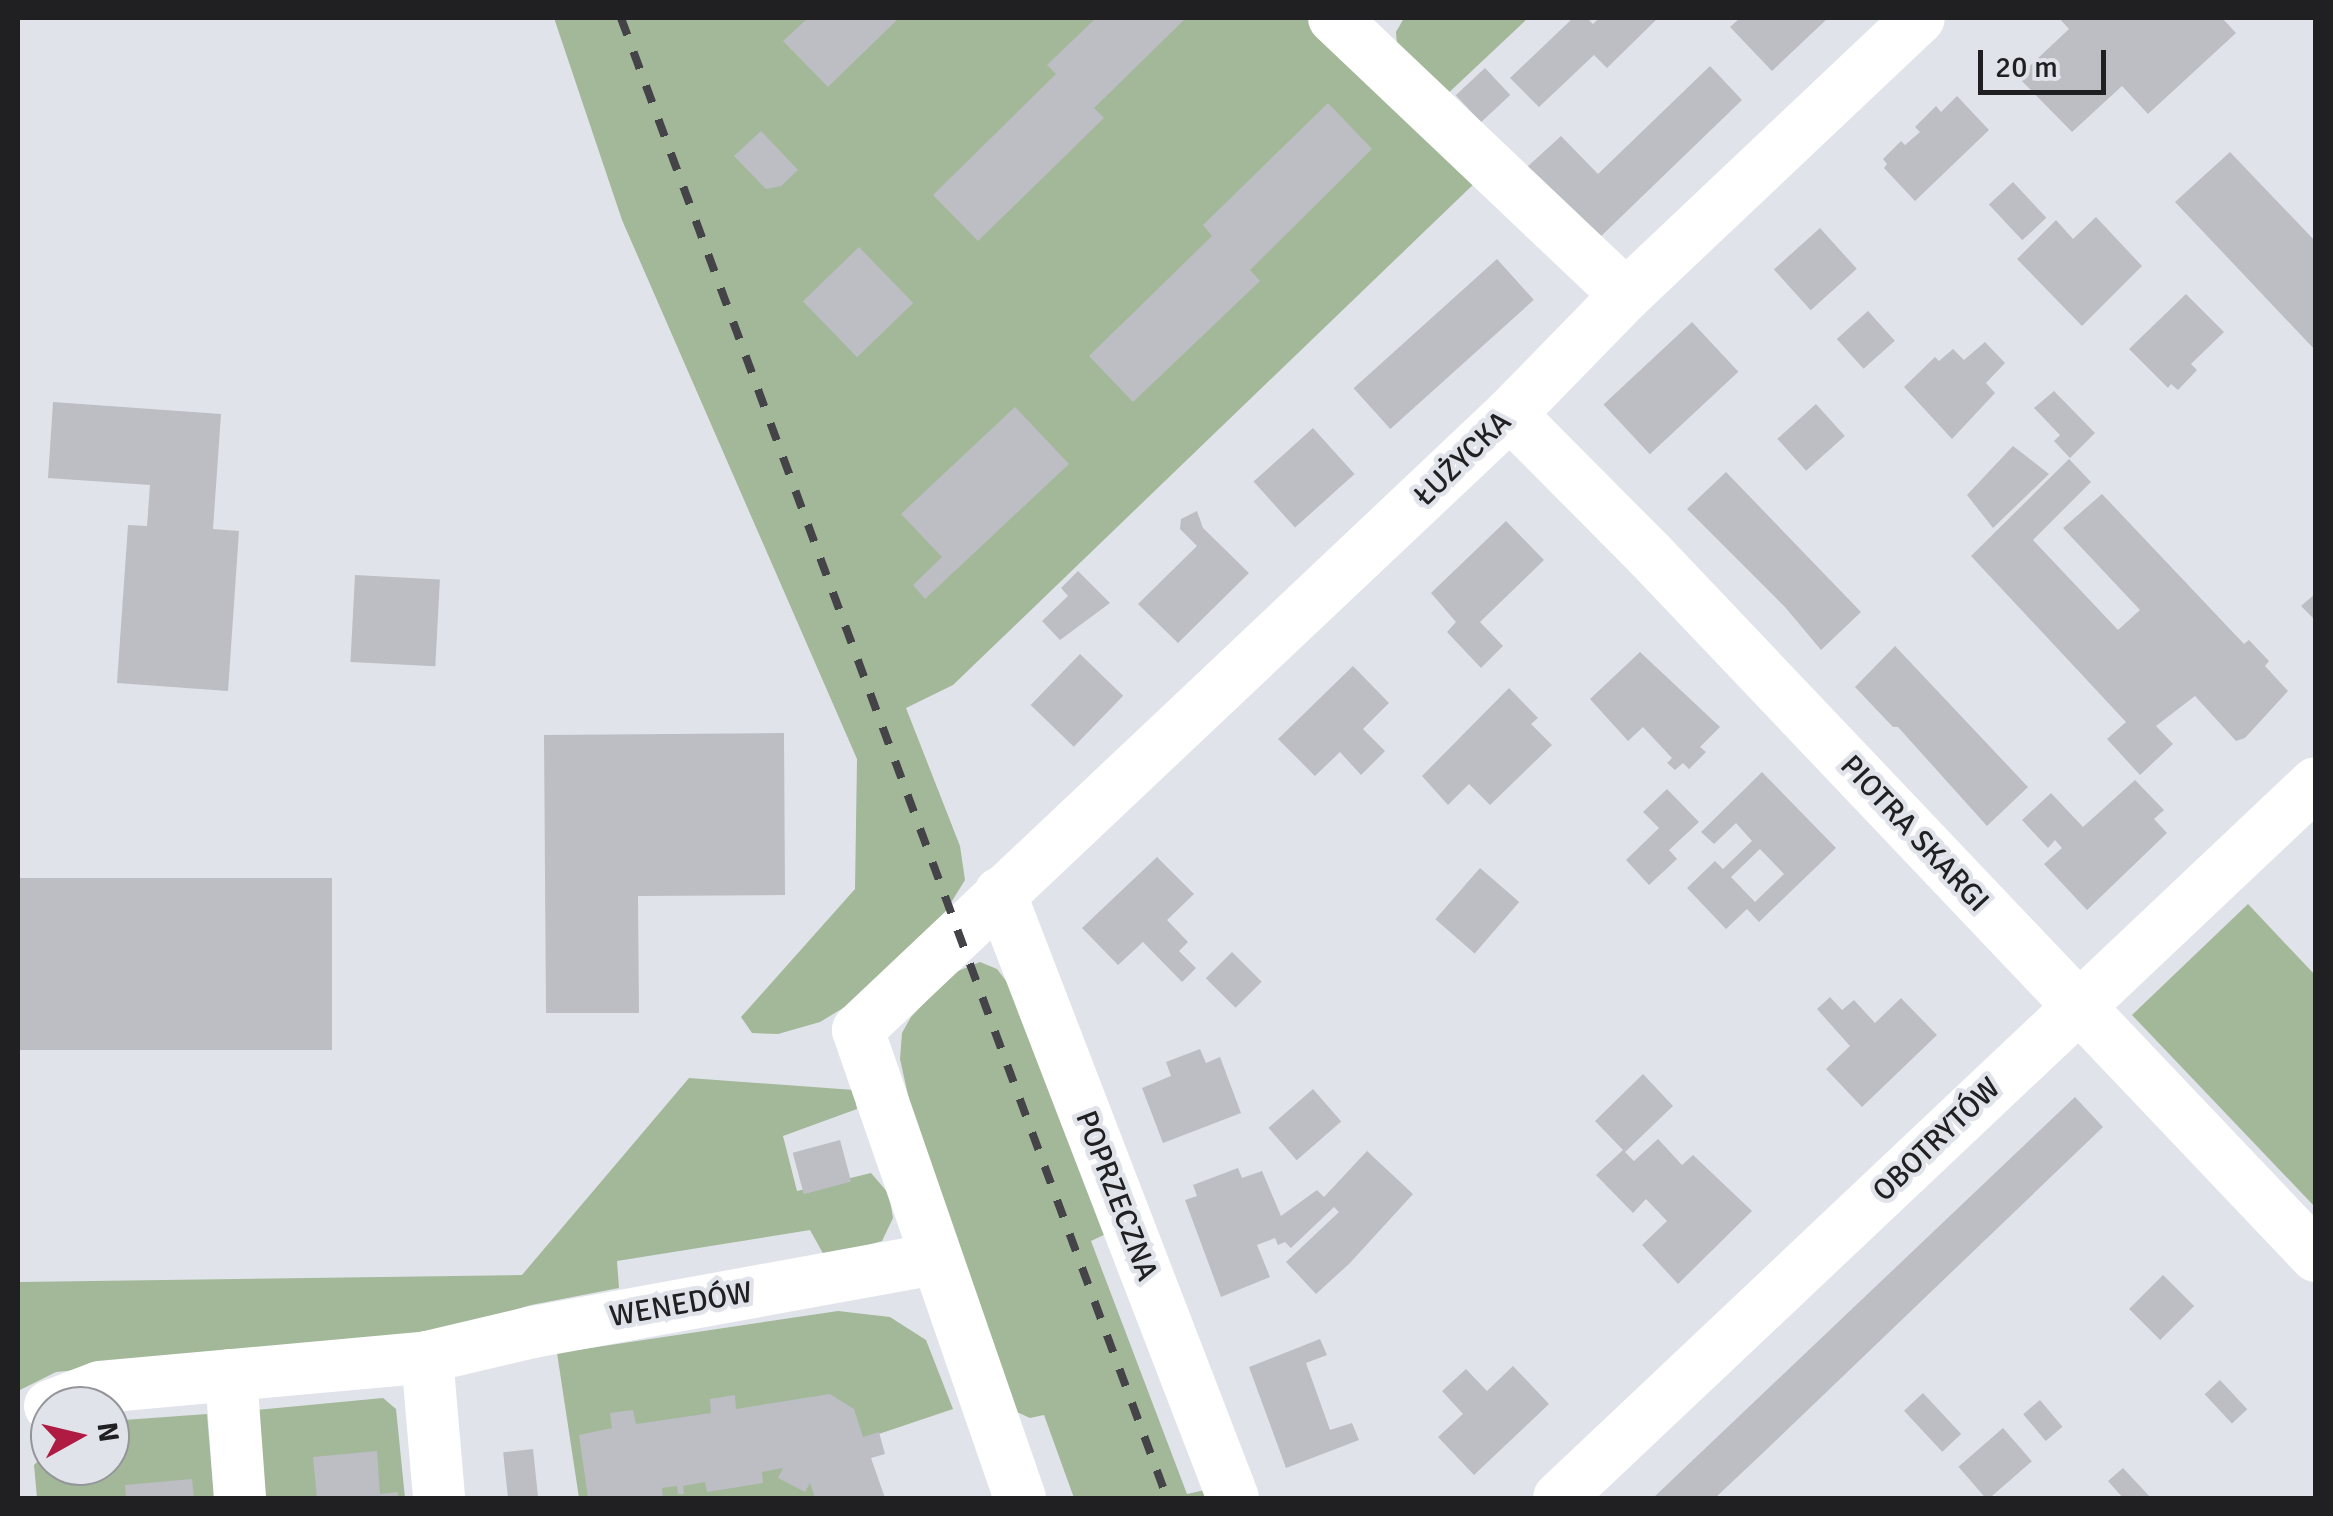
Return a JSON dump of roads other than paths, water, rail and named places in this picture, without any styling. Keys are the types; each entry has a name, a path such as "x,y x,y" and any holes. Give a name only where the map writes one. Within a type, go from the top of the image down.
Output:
{"street":[{"path":"1334,18 1626,295"},
{"name":"ŁUŻYCKA","path":"936,1259 858,1030 1510,414 1626,295 1919,18"},
{"name":"PIOTRA SKARGI","path":"1510,414 1651,556 2316,1256"},
{"name":"OBOTRYTÓW","path":"1560,1498 2316,783"},
{"name":"POPRZECZNA","path":"1000,893 1233,1498"},
{"path":"936,1259 1020,1498"},
{"name":"WENEDÓW","path":"111,1386 426,1357 533,1332 936,1259"},
{"path":"426,1357 439,1498"},
{"path":"231,1375 240,1498"}],"railway":[{"path":"621,18 1167,1498"}]}
